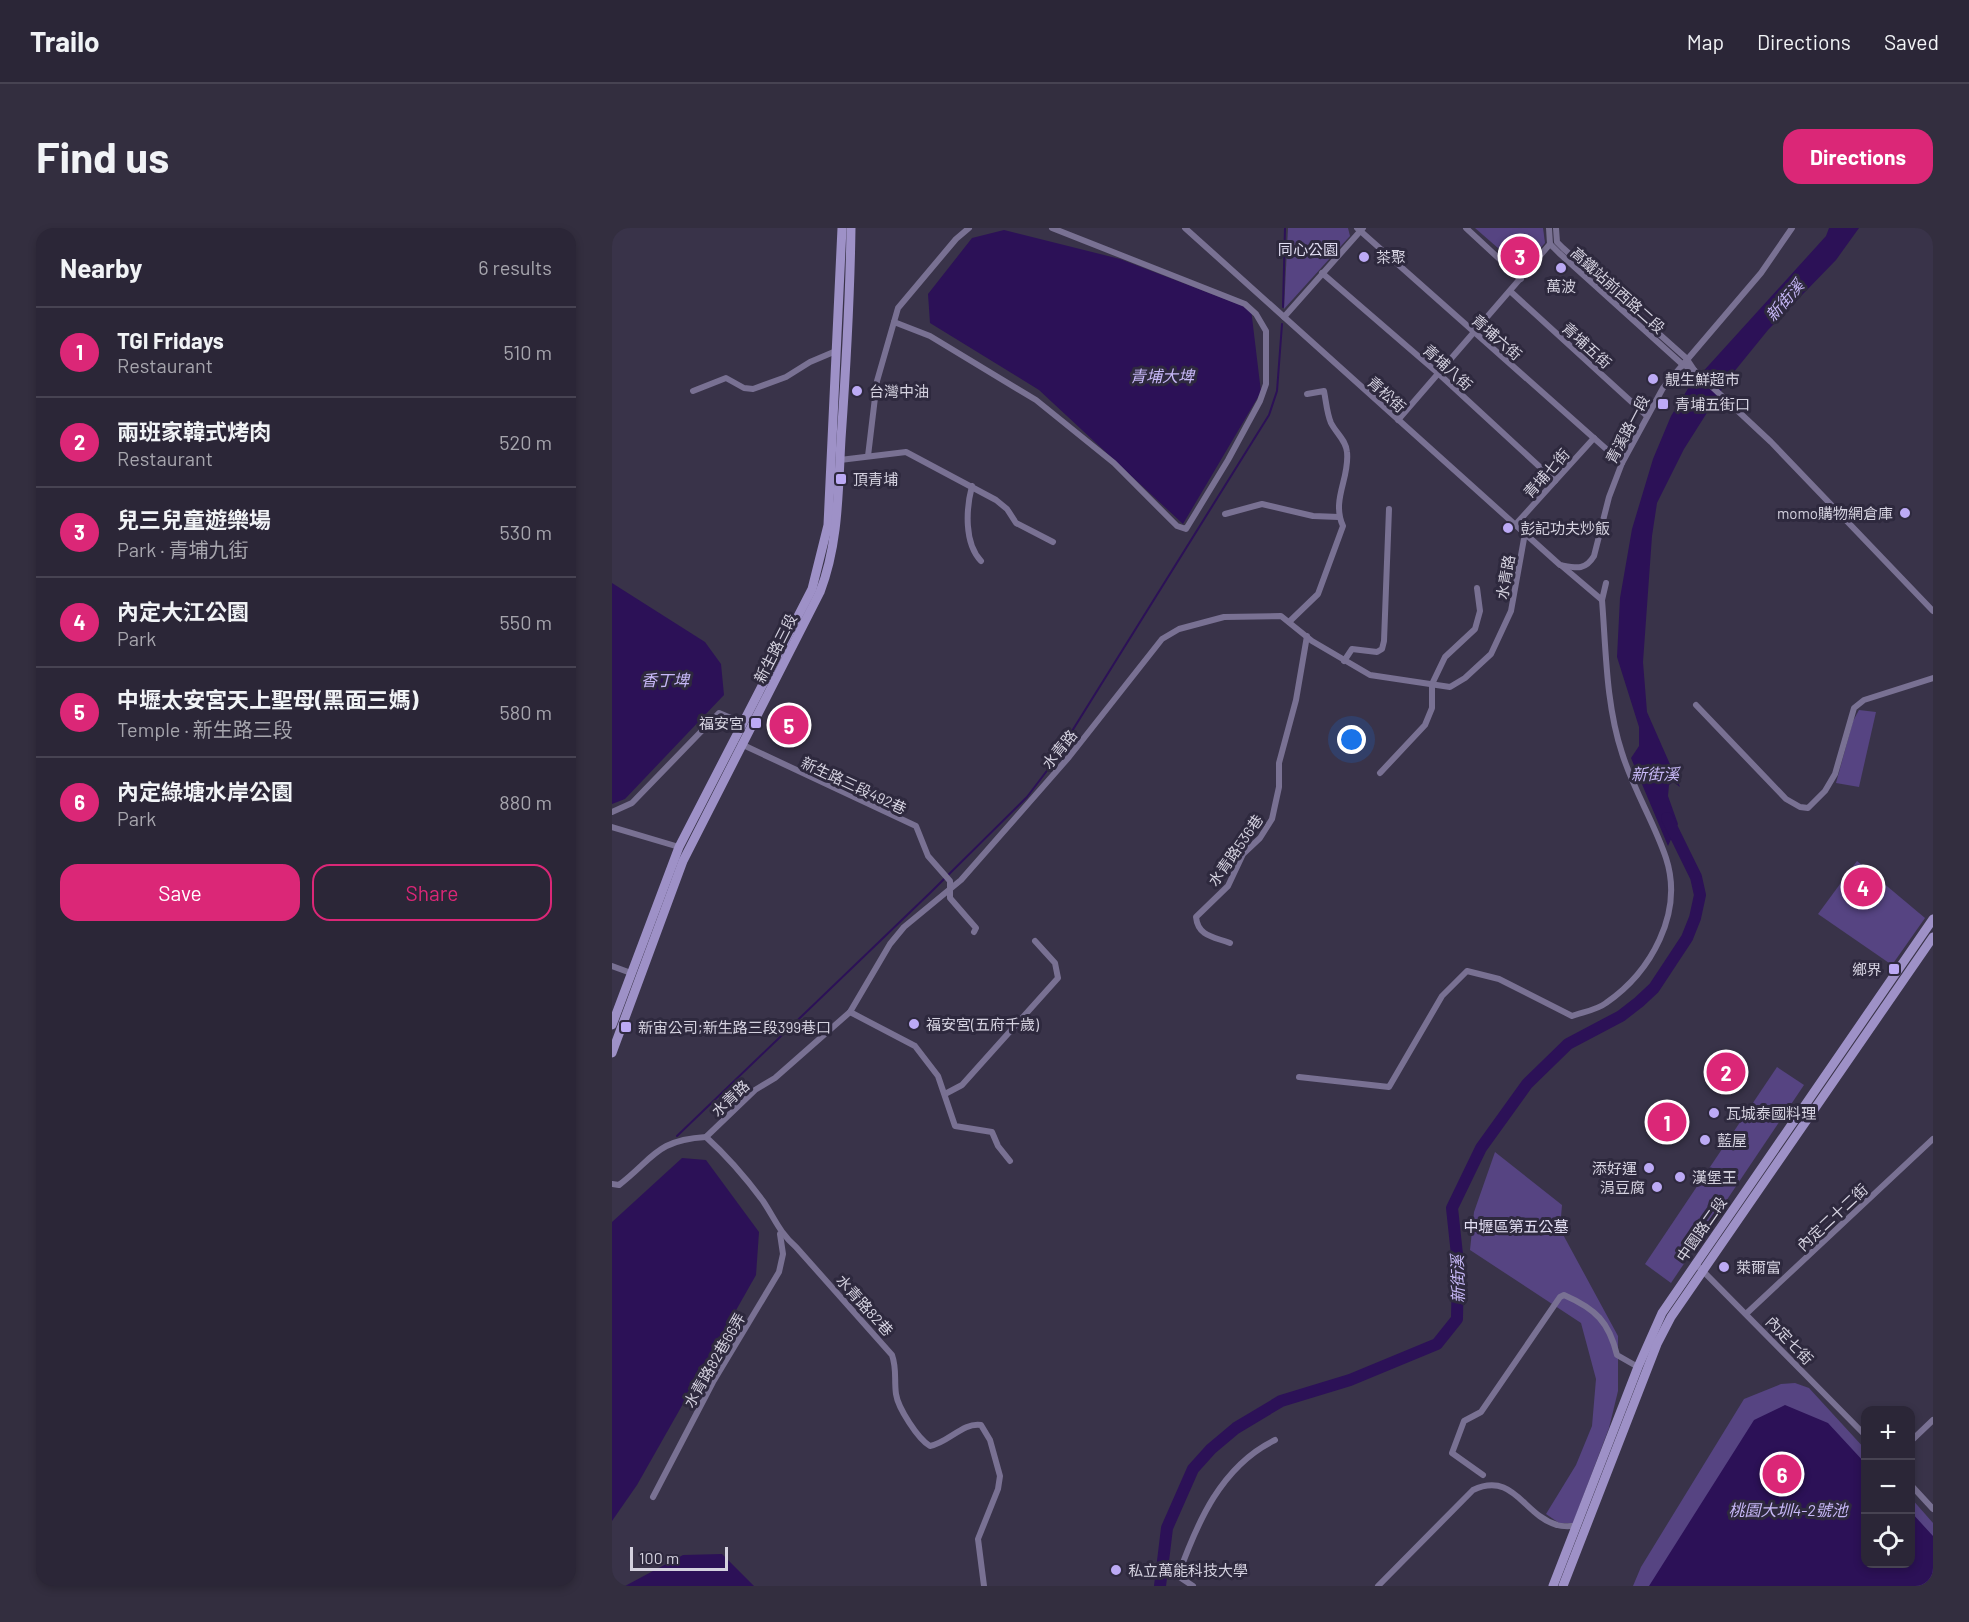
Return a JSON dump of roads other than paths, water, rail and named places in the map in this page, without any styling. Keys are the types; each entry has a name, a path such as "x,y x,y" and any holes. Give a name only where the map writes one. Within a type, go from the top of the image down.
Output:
{"main road":[{"name":"新生路三段","path":"612,1053 683,861 739,743 743,723 812,589 823,554 828,525 842,228"},
{"name":"新生路三段","path":"612,1025 679,847 739,743 820,592 830,567 840,460 850,228"},
{"name":"中園路二段","path":"1553,1586 1580,1528 1657,1344 1699,1266 1933,920"},
{"name":"中園路二段","path":"1563,1586 1580,1528 1638,1366 1662,1313 1699,1266 1933,937"}],"street":[{"path":"868,456 877,381 898,308 956,239 969,228"},
{"path":"894,322 930,336 1036,400 1114,463 1177,526 1186,529 1260,401 1267,371 1266,331 1256,314 1245,304 1052,228"},
{"name":"青松街","path":"1185,228 1525,533 1562,565 1579,569"},
{"path":"1466,228 1521,279"},
{"name":"高鐵站前西路二段","path":"1549,228 1551,244 1684,361"},
{"name":"高鐵站前西路二段","path":"1556,228 1557,242 1684,361"},
{"name":"青溪路一段","path":"1579,569 1589,565 1594,556 1609,497 1622,463 1647,416 1684,361 1761,273 1792,228"},
{"path":"1284,317 1360,229"},
{"name":"青埔六街","path":"1360,229 1622,463"},
{"path":"1398,420 1551,244"},
{"name":"青埔八街","path":"1322,273 1439,374 1555,481"},
{"name":"青埔五街","path":"1510,291 1647,416"},
{"path":"693,391 726,378 744,388 753,389 786,377 810,362 836,351"},
{"path":"1684,361 1771,442 1933,611"},
{"path":"1289,622 1318,594 1343,526 1339,517 1338,499 1346,471 1345,442 1331,423 1324,391 1307,394"},
{"name":"青埔七街","path":"1516,525 1593,438"},
{"path":"840,460 906,452 972,486 1007,509 1016,523 1053,542"},
{"path":"972,486 967,504 967,519 972,546 981,561"},
{"path":"1226,514 1262,504 1313,516 1339,517"},
{"path":"1344,661 1352,649 1377,652 1382,649 1389,508"},
{"name":"水青路","path":"612,1184 619,1185 665,1144 687,1138 706,1137 755,1090 775,1077 850,1012 890,944 904,927 950,891 1032,801 1162,639 1179,629 1224,617 1281,616 1344,661 1370,675 1450,687 1465,678 1491,654 1511,611 1525,533"},
{"path":"1562,565 1602,600"},
{"path":"1299,1077 1389,1087 1442,996 1467,971 1499,979 1572,1016 1605,1005 1636,978 1652,954 1664,932 1670,905 1670,874 1647,808 1622,754 1613,719 1602,600 1606,583"},
{"path":"1380,773 1425,725 1432,708 1432,684 1449,652 1475,629 1480,611 1477,588"},
{"name":"水青路536巷","path":"1230,943 1206,935 1196,925 1196,916 1228,886 1244,854 1260,838 1272,819 1279,787 1279,763 1296,700 1307,636"},
{"path":"1696,705 1786,799 1800,807 1808,808 1825,791 1835,774 1854,708 1864,700 1933,678"},
{"path":"612,812 632,803 719,713 743,723"},
{"name":"新生路三段492巷","path":"739,743 916,826 928,856 950,881 950,891"},
{"path":"612,827 679,847"},
{"path":"950,891 950,898 976,928 974,932"},
{"path":"945,1094 963,1085 1058,978 1055,963 1035,941"},
{"path":"612,966 631,973"},
{"path":"850,1012 915,1046 938,1076 950,1117 955,1126 992,1132 998,1146 1010,1161"},
{"name":"水青路82巷","path":"706,1137 724,1153 763,1202 780,1233 828,1282 892,1355 896,1366 896,1396 922,1442 930,1446 938,1445 974,1424 981,1425 990,1440 1000,1476 998,1489 978,1539 984,1586"},
{"name":"內定二十二街","path":"1747,1313 1933,1139"},
{"name":"水青路82巷66弄","path":"653,1497 713,1382 778,1272 783,1254 780,1233"},
{"name":"內定七街","path":"1699,1266 1861,1431"},
{"path":"1483,1475 1452,1453 1464,1421 1481,1412 1560,1297 1564,1295 1589,1308 1609,1329 1617,1355 1638,1366"},
{"path":"1915,1438 1933,1420"},
{"path":"1193,1586 1178,1576 1198,1522 1216,1492 1259,1448 1275,1440"},
{"path":"1378,1586 1473,1490 1485,1484 1501,1485 1553,1523 1580,1528"},
{"path":"1915,1489 1933,1509"}],"water":[{"name":"新街溪","path":"1829,228 1859,228 1836,260 1768,330 1729,378 1684,449 1657,503 1652,536 1643,662 1647,712 1680,787 1673,782 1669,785 1668,796 1678,824 1668,846 1631,758 1639,746 1639,727 1617,657 1620,598 1632,529 1653,459 1671,416 1689,387 1826,236"},
{"name":"青埔大埤","path":"1004,230 1120,259 1251,309 1261,392 1183,524 1039,390 930,323 928,294 972,238"},
{"name":"香丁埤","path":"612,583 705,642 721,664 724,695 625,799 612,804"},
{"path":"682,1158 706,1160 759,1232 756,1275 637,1485 612,1521 612,1222"},
{"name":"桃園大圳4-2號池","path":"1785,1405 1828,1423 1861,1459 1861,1568 1915,1568 1915,1516 1933,1536 1933,1586 1649,1586 1754,1420"},
{"path":"722,1554 754,1586 625,1586 683,1555"}],"waterway":[{"path":"1283,307 1285,228"},
{"path":"677,1136 931,892 1027,797 1049,768 1269,415 1277,391 1282,324"},
{"name":"新街溪","path":"1160,1586 1167,1528 1193,1469 1211,1449 1236,1428 1281,1401 1350,1380 1437,1344 1457,1319 1458,1264 1452,1208 1481,1148 1527,1084 1568,1044 1621,1016 1639,1002 1654,988 1687,938 1695,918 1700,895 1696,877 1667,818"}],"place":[{"name":"兒三兒童遊樂場","path":"1520,256"},
{"name":"茶聚","path":"1364,257"},
{"name":"萬波","path":"1561,268"},
{"name":"靚生鮮超市","path":"1653,379"},
{"name":"台灣中油","path":"857,391"},
{"name":"青埔五街口","path":"1663,404"},
{"name":"頂青埔","path":"841,479"},
{"name":"momo購物網倉庫","path":"1905,513"},
{"name":"彭記功夫炒飯","path":"1508,528"},
{"name":"福安宮","path":"756,723"},
{"name":"中壢太安宮天上聖母(黑面三媽)","path":"789,725"},
{"name":"內定大江公園","path":"1863,887"},
{"name":"鄉界","path":"1894,969"},
{"name":"福安宮(五府千歲)","path":"914,1024"},
{"name":"新宙公司;新生路三段399巷口","path":"626,1027"},
{"name":"兩班家韓式烤肉","path":"1726,1072"},
{"name":"瓦城泰國料理","path":"1714,1113"},
{"name":"TGI Fridays","path":"1667,1122"},
{"name":"藍屋","path":"1705,1140"},
{"name":"添好運","path":"1649,1168"},
{"name":"漢堡王","path":"1680,1177"},
{"name":"涓豆腐","path":"1657,1187"},
{"name":"萊爾富","path":"1724,1267"},
{"name":"內定綠塘水岸公園","path":"1782,1474"},
{"name":"私立萬能科技大學","path":"1116,1570"}],"park label":[{"name":"同心公園","path":"1308,249"},
{"name":"中壢區第五公墓","path":"1516,1226"}]}
